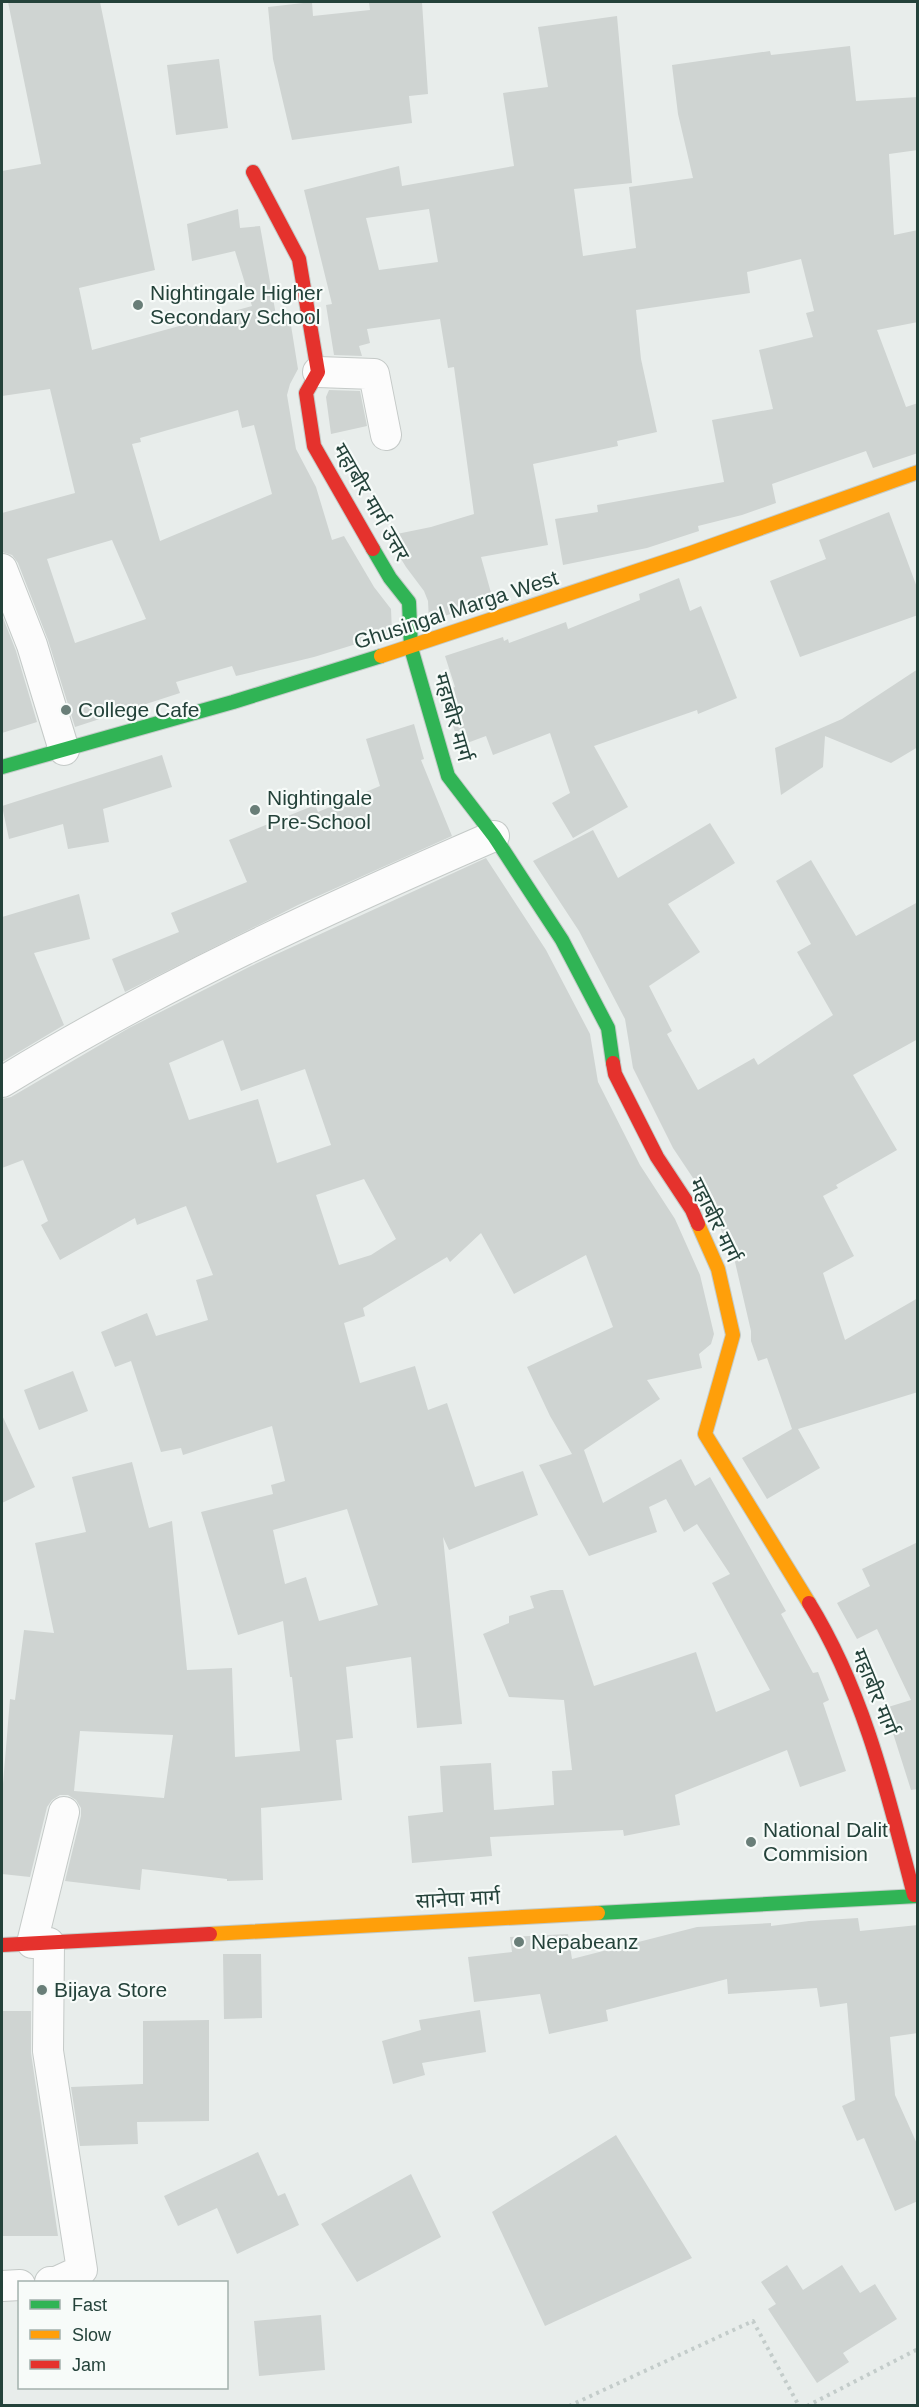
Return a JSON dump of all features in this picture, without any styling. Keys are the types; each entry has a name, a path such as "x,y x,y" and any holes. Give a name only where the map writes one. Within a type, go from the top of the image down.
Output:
{"street":[{"path":"253,172 299,259 318,372 374,374 386,435"},
{"name":"महाबीर मार्ग उत्तर","path":"318,372 306,393 314,446 390,578 409,602 411,648"},
{"name":"Ghusingal Marga West","path":"2,767 411,648 607,584 918,472"},
{"path":"2,569 32,645 64,750"},
{"name":"महाबीर मार्ग","path":"411,648 448,776 494,836 562,940 608,1028 615,1074 657,1158 692,1210 718,1269 733,1335 705,1434 841,1660 879,1758 916,1895"},
{"path":"2,1082 169,989 341,902 494,836"},
{"path":"58,2281 82,2270 48,2051 40,1943 64,1812"},
{"name":"सानेपा मार्ग","path":"2,1945 916,1895"},
{"path":"2,2286 18,2285"}],"path":[{"path":"569,2406 753,2321 799,2406"},
{"path":"807,2406 918,2349"}],"building":[{"path":"8,2 100,2 155,270 79,288 92,350 252,306 235,251 192,261 187,224 238,209 240,228 260,226 276,315 289,313 298,369 287,395 296,449 316,487 332,540 344,536 374,587 391,609 392,633 314,657 236,676 232,666 176,682 180,693 75,727 48,640 18,563 12,555 2,552 2,513 75,493 50,389 2,396 2,171 41,164","holes":["238,410 242,428 254,425 272,494 160,541 132,444 141,442 140,438","112,540 146,619 75,643 47,559"]},
{"path":"312,2 313,16 370,10 369,2 422,2 428,94 409,96 412,123 292,140 273,59 268,7"},
{"path":"617,16 632,183 574,189 583,256 636,248 629,187 693,178 678,114 672,65 770,51 771,55 850,46 856,101 918,97 918,150 889,154 894,235 918,230 918,322 877,330 906,407 918,403 918,453 873,468 866,451 772,484 776,503 742,515 698,526 699,531 647,548 563,565 555,519 598,512 597,505 724,482 712,420 773,409 759,350 813,337 806,313 814,311 801,259 747,272 750,293 636,310 641,359 657,432 617,441 618,446 533,464 548,545 481,557 493,600 429,621 428,601 424,591 387,536 431,527 474,514 454,367 448,368 440,319 367,329 370,343 359,346 362,356 334,355 326,305 332,304 304,190 399,166 402,186 514,166 503,93 548,87 538,27","holes":["429,209 438,262 379,270 366,218"]},
{"path":"219,59 228,128 176,135 167,65"},
{"path":"329,390 360,391 367,426 331,434 326,397"},
{"path":"889,512 918,590 918,615 800,657 770,581 826,559 819,540"},
{"path":"679,578 690,611 701,606 737,698 698,714 697,710 594,746 628,807 573,838 552,803 570,793 550,733 493,755 486,736 459,746 443,691 455,687 445,656 503,637 504,641 508,639 509,643 566,622 568,629 640,600 639,594"},
{"path":"2,615 16,651 37,722 2,733"},
{"path":"918,669 918,747 891,763 825,736 823,767 781,795 775,748 842,719"},
{"path":"414,724 424,759 421,760 452,836 298,905 125,992 112,959 179,932 171,913 247,882 229,840 315,805 318,812 380,786 366,739"},
{"path":"162,755 172,787 103,809 109,842 68,849 63,824 9,839 2,806"},
{"path":"710,823 735,863 668,904 700,952 649,986 672,1031 667,1034 698,1090 754,1058 758,1065 833,1015 797,952 811,944 776,881 811,860 856,936 918,902 918,1039 853,1075 897,1150 836,1185 838,1188 823,1196 854,1256 823,1273 845,1340 918,1298 918,1392 798,1429 820,1468 767,1499 742,1458 792,1429 767,1358 758,1361 751,1341 751,1331 735,1262 709,1202 673,1148 633,1068 625,1019 579,931 533,861 593,830 618,878"},
{"path":"486,858 546,950 590,1034 598,1082 640,1165 675,1219 700,1275 714,1334 711,1344 699,1354 702,1368 647,1380 660,1399 584,1450 603,1503 681,1459 695,1486 710,1477 786,1611 781,1614 813,1673 818,1672 829,1700 823,1703 846,1771 800,1787 787,1750 675,1795 680,1825 624,1836 623,1830 490,1837 492,1856 412,1863 408,1816 443,1812 440,1766 491,1763 494,1810 554,1805 552,1771 572,1770 564,1700 509,1697 483,1634 509,1623 509,1616 534,1608 530,1596 551,1590 563,1590 594,1686 696,1652 716,1712 770,1690 712,1583 730,1574 697,1524 684,1532 666,1499 649,1507 657,1532 589,1556 539,1465 572,1454 550,1416 527,1367 613,1327 586,1255 514,1294 481,1233 450,1262 447,1257 363,1308 365,1316 344,1323 360,1383 415,1366 428,1410 447,1403 475,1487 523,1471 538,1515 449,1550 443,1537 462,1724 417,1728 411,1657 346,1667 353,1738 336,1740 342,1800 261,1808 263,1880 227,1881 227,1879 142,1869 140,1890 65,1881 81,1816 81,1808 76,1800 68,1795 60,1795 47,1807 30,1877 2,1874 2,1796 10,1699 15,1700 24,1630 54,1633 35,1543 86,1532 72,1477 132,1462 149,1528 172,1521 187,1670 232,1668 235,1757 300,1751 283,1621 238,1635 201,1512 273,1494 271,1485 285,1481 272,1426 183,1455 181,1448 161,1452 131,1361 115,1367 101,1332 147,1313 156,1336 208,1320 196,1280 213,1275 186,1206 137,1225 135,1218 60,1260 41,1225 48,1221 23,1160 2,1168 2,1099 11,1097 129,1028 251,966","holes":["223,1040 241,1091 305,1069 331,1145 277,1163 258,1099 189,1120 169,1063","364,1179 396,1239 371,1255 339,1265 316,1195","347,1509 378,1605 319,1621 306,1577 285,1584 273,1530","80,1731 173,1735 164,1798 74,1791"]},
{"path":"79,894 90,939 34,953 64,1025 2,1062 2,917"},
{"path":"73,1371 88,1411 39,1430 24,1390"},
{"path":"2,1415 35,1487 2,1503"},
{"path":"918,1542 918,1789 911,1790 885,1708 911,1700 877,1629 857,1639 837,1603 870,1586 862,1569"},
{"path":"858,1918 860,1931 918,1925 918,2033 890,2037 895,2095 918,2146 918,2201 895,2211 864,2138 857,2141 842,2106 855,2100 847,2003 820,2007 817,1988 728,1994 727,1979 606,2010 608,2021 549,2034 540,1994 474,2002 468,1957 512,1952 510,1937 568,1934 572,1959 697,1927 771,1923 771,1926"},
{"path":"223,1954 261,1954 262,2018 224,2019"},
{"path":"480,2010 486,2052 422,2063 425,2075 393,2084 382,2041 421,2030 419,2020"},
{"path":"2,2011 31,2011 31,2053 58,2236 2,2236"},
{"path":"209,2020 209,2121 137,2122 138,2144 80,2146 71,2087 143,2084 143,2021"},
{"path":"616,2135 692,2258 545,2326 492,2212"},
{"path":"258,2152 278,2196 285,2193 299,2225 237,2254 217,2208 178,2226 164,2196"},
{"path":"411,2174 441,2237 357,2282 321,2224"},
{"path":"787,2265 803,2290 842,2265 860,2293 875,2284 897,2319 843,2353 849,2362 817,2383 768,2309 776,2304 761,2282"},
{"path":"321,2315 325,2370 259,2376 254,2321"}],"traffic: fast":[{"path":"373,549 390,578 409,602 411,648 448,776 494,836 562,940 608,1028 613,1063"},
{"path":"2,767 233,702 381,656"},
{"path":"598,1913 918,1896"}],"traffic: slow":[{"path":"381,656 691,553 918,472"},
{"path":"698,1224 718,1269 733,1335 705,1434 809,1603"},
{"path":"210,1934 598,1913"}],"traffic: jam":[{"path":"253,172 299,259 318,372 306,393 314,446 373,549"},
{"path":"613,1063 615,1074 657,1157 692,1210 698,1224"},
{"path":"809,1603 828,1637 860,1708 884,1782 914,1895"},
{"path":"2,1945 210,1934"}],"place":[{"name":"Nightingale Higher Secondary School","path":"138,305"},
{"name":"College Cafe","path":"66,710"},
{"name":"Nightingale Pre-School","path":"255,810"},
{"name":"National Dalit Commision","path":"751,1842"},
{"name":"Nepabeanz","path":"519,1942"},
{"name":"Bijaya Store","path":"42,1990"}]}
